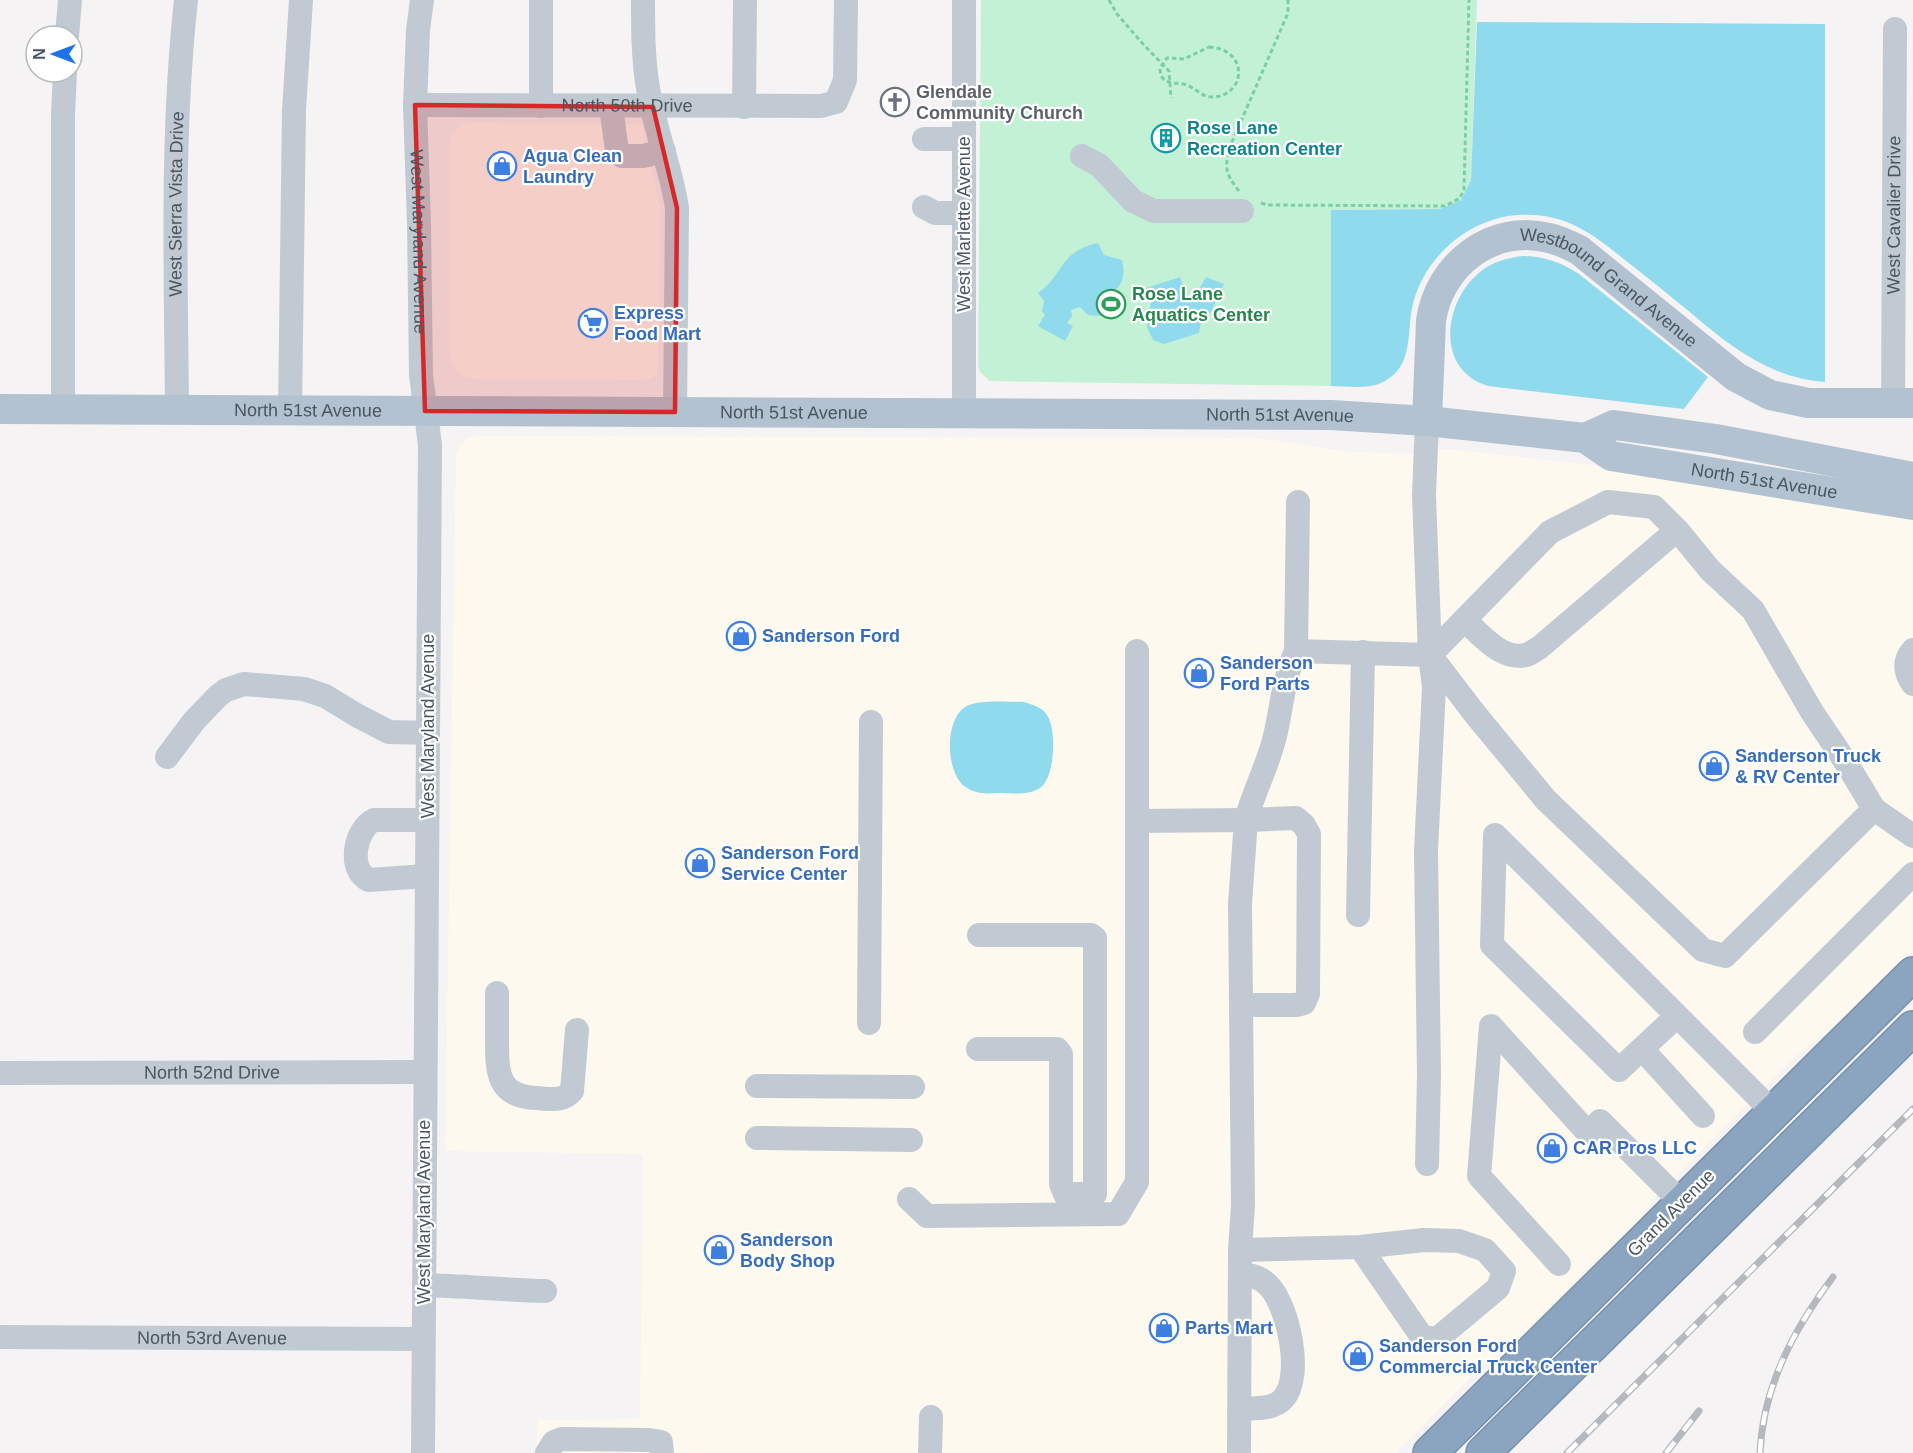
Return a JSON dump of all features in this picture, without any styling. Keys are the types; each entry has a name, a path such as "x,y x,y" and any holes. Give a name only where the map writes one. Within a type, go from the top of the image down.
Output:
{"highway":[{"name":"Grand Avenue","path":"1432,1450 1913,974"},
{"path":"1483,1453 1913,1028"}],"main road":[{"name":"Westbound Grand Avenue","path":"1427,421 1432,309 1442,285 1452,270 1468,254 1490,243 1522,235 1550,238 1579,250 1736,377 1770,395 1808,403 1903,403"},
{"name":"North 51st Avenue","path":"0,409 1331,416 1427,421 1585,438 1611,456 1913,505"},
{"name":"North 51st Avenue","path":"1585,438 1614,425 1716,440 1913,477"}],"street":[{"path":"68,24 70,0"},
{"name":"West Sierra Vista Drive","path":"177,410 176,140 179,63 186,0"},
{"path":"290,411 294,110 301,0"},
{"name":"West Maryland Avenue","path":"422,0 418,30 415,105 421,375 430,445 423,1453"},
{"path":"541,106 542,0"},
{"path":"643,0 643,37 648,88 673,181 677,208 675,412"},
{"path":"744,107 745,0"},
{"name":"North 50th Drive","path":"415,105 821,106 836,102 846,80 846,0"},
{"name":"West Marlette Avenue","path":"964,0 964,413"},
{"name":"West Cavalier Drive","path":"1895,29 1903,403"},
{"path":"63,410 64,84"},
{"path":"611,107 617,151 622,156 643,156 664,151"},
{"path":"924,139 964,139"},
{"path":"1082,156 1099,165 1133,201 1154,211 1248,202"},
{"path":"924,207 935,213 964,213"},
{"path":"1427,421 1425,495 1430,655 1434,687 1426,851 1429,1076 1427,1164"},
{"path":"1239,1453 1240,1261 1243,1205 1240,904 1246,820 1252,797 1265,770 1275,735 1287,669 1296,651 1298,502"},
{"path":"1296,651 1430,655 1550,532 1608,502 1654,507 1677,530 1710,570 1753,610 1812,712 1874,809 1913,836"},
{"path":"1464,620 1496,648 1509,655 1525,655 1539,648 1677,530"},
{"path":"1913,650 1906,662 1906,673 1913,684"},
{"path":"909,1199 927,1216 1118,1214 1137,1182 1137,651"},
{"path":"1358,915 1363,652"},
{"path":"1430,655 1546,800 1703,950 1725,956 1874,809"},
{"path":"167,757 194,721 218,696 226,690 244,684 304,689 325,696 390,732 428,733"},
{"path":"869,1023 871,722"},
{"path":"1137,821 1296,818 1304,825 1309,834 1308,994 1304,1004 1256,1005"},
{"path":"426,876 369,880 360,872 356,854 362,831 368,823 374,820 427,820"},
{"path":"1677,1016 1619,1070 1492,945 1495,835 1677,1016 1773,1112"},
{"path":"1755,1032 1913,874"},
{"path":"978,1049 1057,1049 1061,1054 1061,1184 1065,1194 1095,1194 1095,938 1091,934 979,936"},
{"path":"497,993 497,1069 502,1083 510,1091 526,1098 558,1099 567,1096 572,1091 577,1030"},
{"path":"1559,1264 1479,1176 1491,1026 1588,1133 1600,1121 1681,1202"},
{"path":"1642,1049 1703,1116"},
{"name":"North 52nd Drive","path":"0,1073 424,1072"},
{"path":"757,1086 913,1087"},
{"path":"757,1138 911,1140"},
{"path":"1240,1261 1360,1247 1425,1240 1460,1241 1485,1250 1504,1271 1498,1288 1459,1322 1437,1339 1422,1337 1360,1247"},
{"path":"1239,1408 1267,1407 1283,1400 1292,1384 1295,1366 1279,1298 1268,1284 1254,1276 1240,1261"},
{"path":"424,1286 545,1291"},
{"name":"North 53rd Avenue","path":"0,1336 423,1339"},
{"path":"930,1453 931,1417"},
{"path":"548,1453 554,1442 562,1439 649,1440 661,1442 662,1453"}],"path":[{"path":"1109,0 1117,14 1169,71 1171,98"},
{"path":"1287,0 1288,13 1227,158 1226,169 1239,191 1248,202 1268,205 1445,206 1460,198 1464,189 1469,0"},
{"path":"1209,47 1220,47 1229,52 1236,58 1239,66 1236,84 1220,96 1204,96 1191,87 1169,82 1165,81 1160,74 1162,64 1167,58 1184,58 1209,47"}],"highlighted area":[{"path":"415,105 653,107 677,208 675,412 425,411"}],"shaded area":[{"path":"467,123 639,124 643,129 660,208 658,369 653,378 643,380 472,379 456,371 451,363 450,349 450,139 459,126"},
{"path":"476,436 1258,438 1343,451 1407,454 1448,449 1611,467 1913,517 1913,954 1855,1012 1796,1056 1654,1198 1635,1230 1530,1333 1477,1371 1396,1453 536,1453 538,1420 640,1419 643,1154 445,1151 456,455 460,446 467,439"}],"green space":[{"path":"981,0 1477,0 1471,180 1461,200 1440,209 1331,210 1331,386 990,381 980,372 978,366"}],"water":[{"path":"1477,22 1825,24 1825,382 1786,374 1736,349 1592,235 1551,217 1518,215 1482,224 1465,233 1437,258 1417,290 1405,358 1394,374 1373,386 1331,386 1331,210 1440,209 1461,200 1471,180"},
{"path":"1098,243 1104,255 1122,260 1122,282 1116,290 1106,296 1108,305 1101,316 1088,315 1080,307 1071,310 1072,316 1067,323 1073,326 1065,341 1038,326 1045,315 1042,311 1044,301 1038,293 1076,252"},
{"path":"1523,256 1552,261 1579,274 1708,377 1684,409 1488,386 1471,378 1459,366 1452,351 1450,334 1452,317 1458,300 1480,272 1500,261"},
{"path":"1180,277 1188,298 1192,299 1206,277 1224,284 1208,318 1201,321 1199,333 1164,344 1153,340 1147,327 1151,302 1146,288"},
{"path":"1024,702 1043,710 1050,722 1053,753 1045,783 1035,791 1020,794 981,793 964,786 954,769 950,746 953,723 958,714 971,704"}],"railway":[{"path":"1567,1453 1913,1109"},
{"path":"1760,1453 1767,1405 1783,1359 1806,1317 1833,1277"},
{"path":"1666,1453 1699,1411"}],"place":[{"name":"Glendale Community Church","path":"895,102"},
{"name":"Rose Lane Recreation Center","path":"1166,138"},
{"name":"Agua Clean Laundry","path":"502,166"},
{"name":"Rose Lane Aquatics Center","path":"1111,304"},
{"name":"Express Food Mart","path":"593,323"},
{"name":"Sanderson Ford","path":"741,636"},
{"name":"Sanderson Ford Parts","path":"1199,673"},
{"name":"Sanderson Truck & RV Center","path":"1714,766"},
{"name":"Sanderson Ford Service Center","path":"700,863"},
{"name":"CAR Pros LLC","path":"1552,1148"},
{"name":"Sanderson Body Shop","path":"719,1250"},
{"name":"Parts Mart","path":"1164,1328"},
{"name":"Sanderson Ford Commercial Truck Center","path":"1358,1356"}]}
